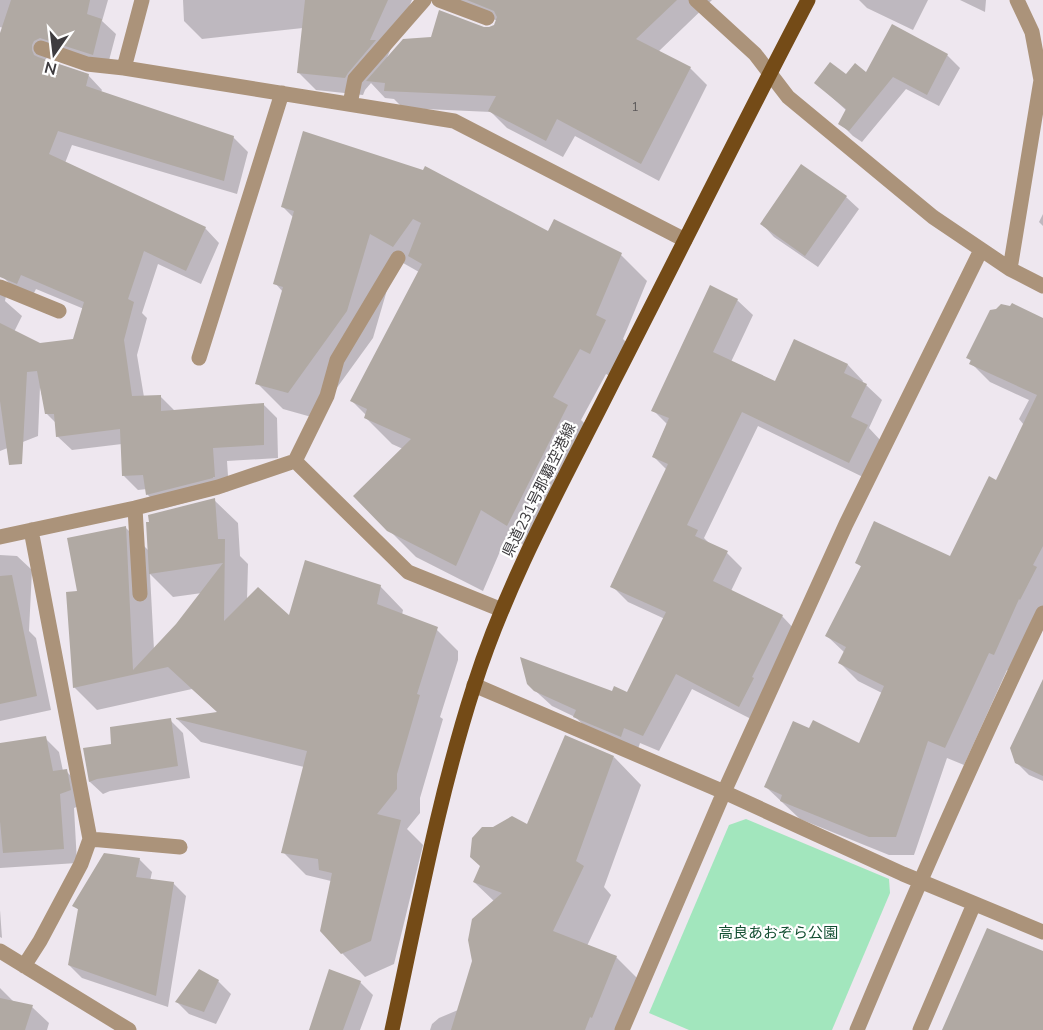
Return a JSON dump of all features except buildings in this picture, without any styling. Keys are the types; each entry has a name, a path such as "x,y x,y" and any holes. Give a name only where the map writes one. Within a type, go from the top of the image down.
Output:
{"main road":[{"name":"県道231号那覇空港線","path":"392,1030 445,787 474,685 502,610 540,528 808,0"}],"street":[{"path":"124,68 142,0"},
{"path":"350,104 355,79 424,0"},
{"path":"439,0 487,18"},
{"path":"696,0 755,54 788,97 933,217 1010,269 1043,286"},
{"path":"1010,269 1041,81 1032,32 1017,0"},
{"path":"41,48 87,64 454,121 685,240"},
{"path":"199,358 282,93"},
{"path":"622,1030 724,792 846,524 981,250"},
{"path":"0,537 135,508 218,487 295,461 327,396 337,360 398,258"},
{"path":"0,287 60,311"},
{"path":"295,461 408,572 502,610"},
{"path":"135,508 140,594"},
{"path":"24,966 81,864 90,839 31,530"},
{"path":"857,1030 998,705 1043,613"},
{"path":"474,685 724,792 920,881 1043,932"},
{"path":"90,839 180,846"},
{"path":"920,1030 974,904"},
{"path":"0,951 129,1030"}],"green space":[{"name":"高良あおぞら公園","path":"746,819 889,879 890,893 832,1030 689,1030 649,1013 729,825"}]}
